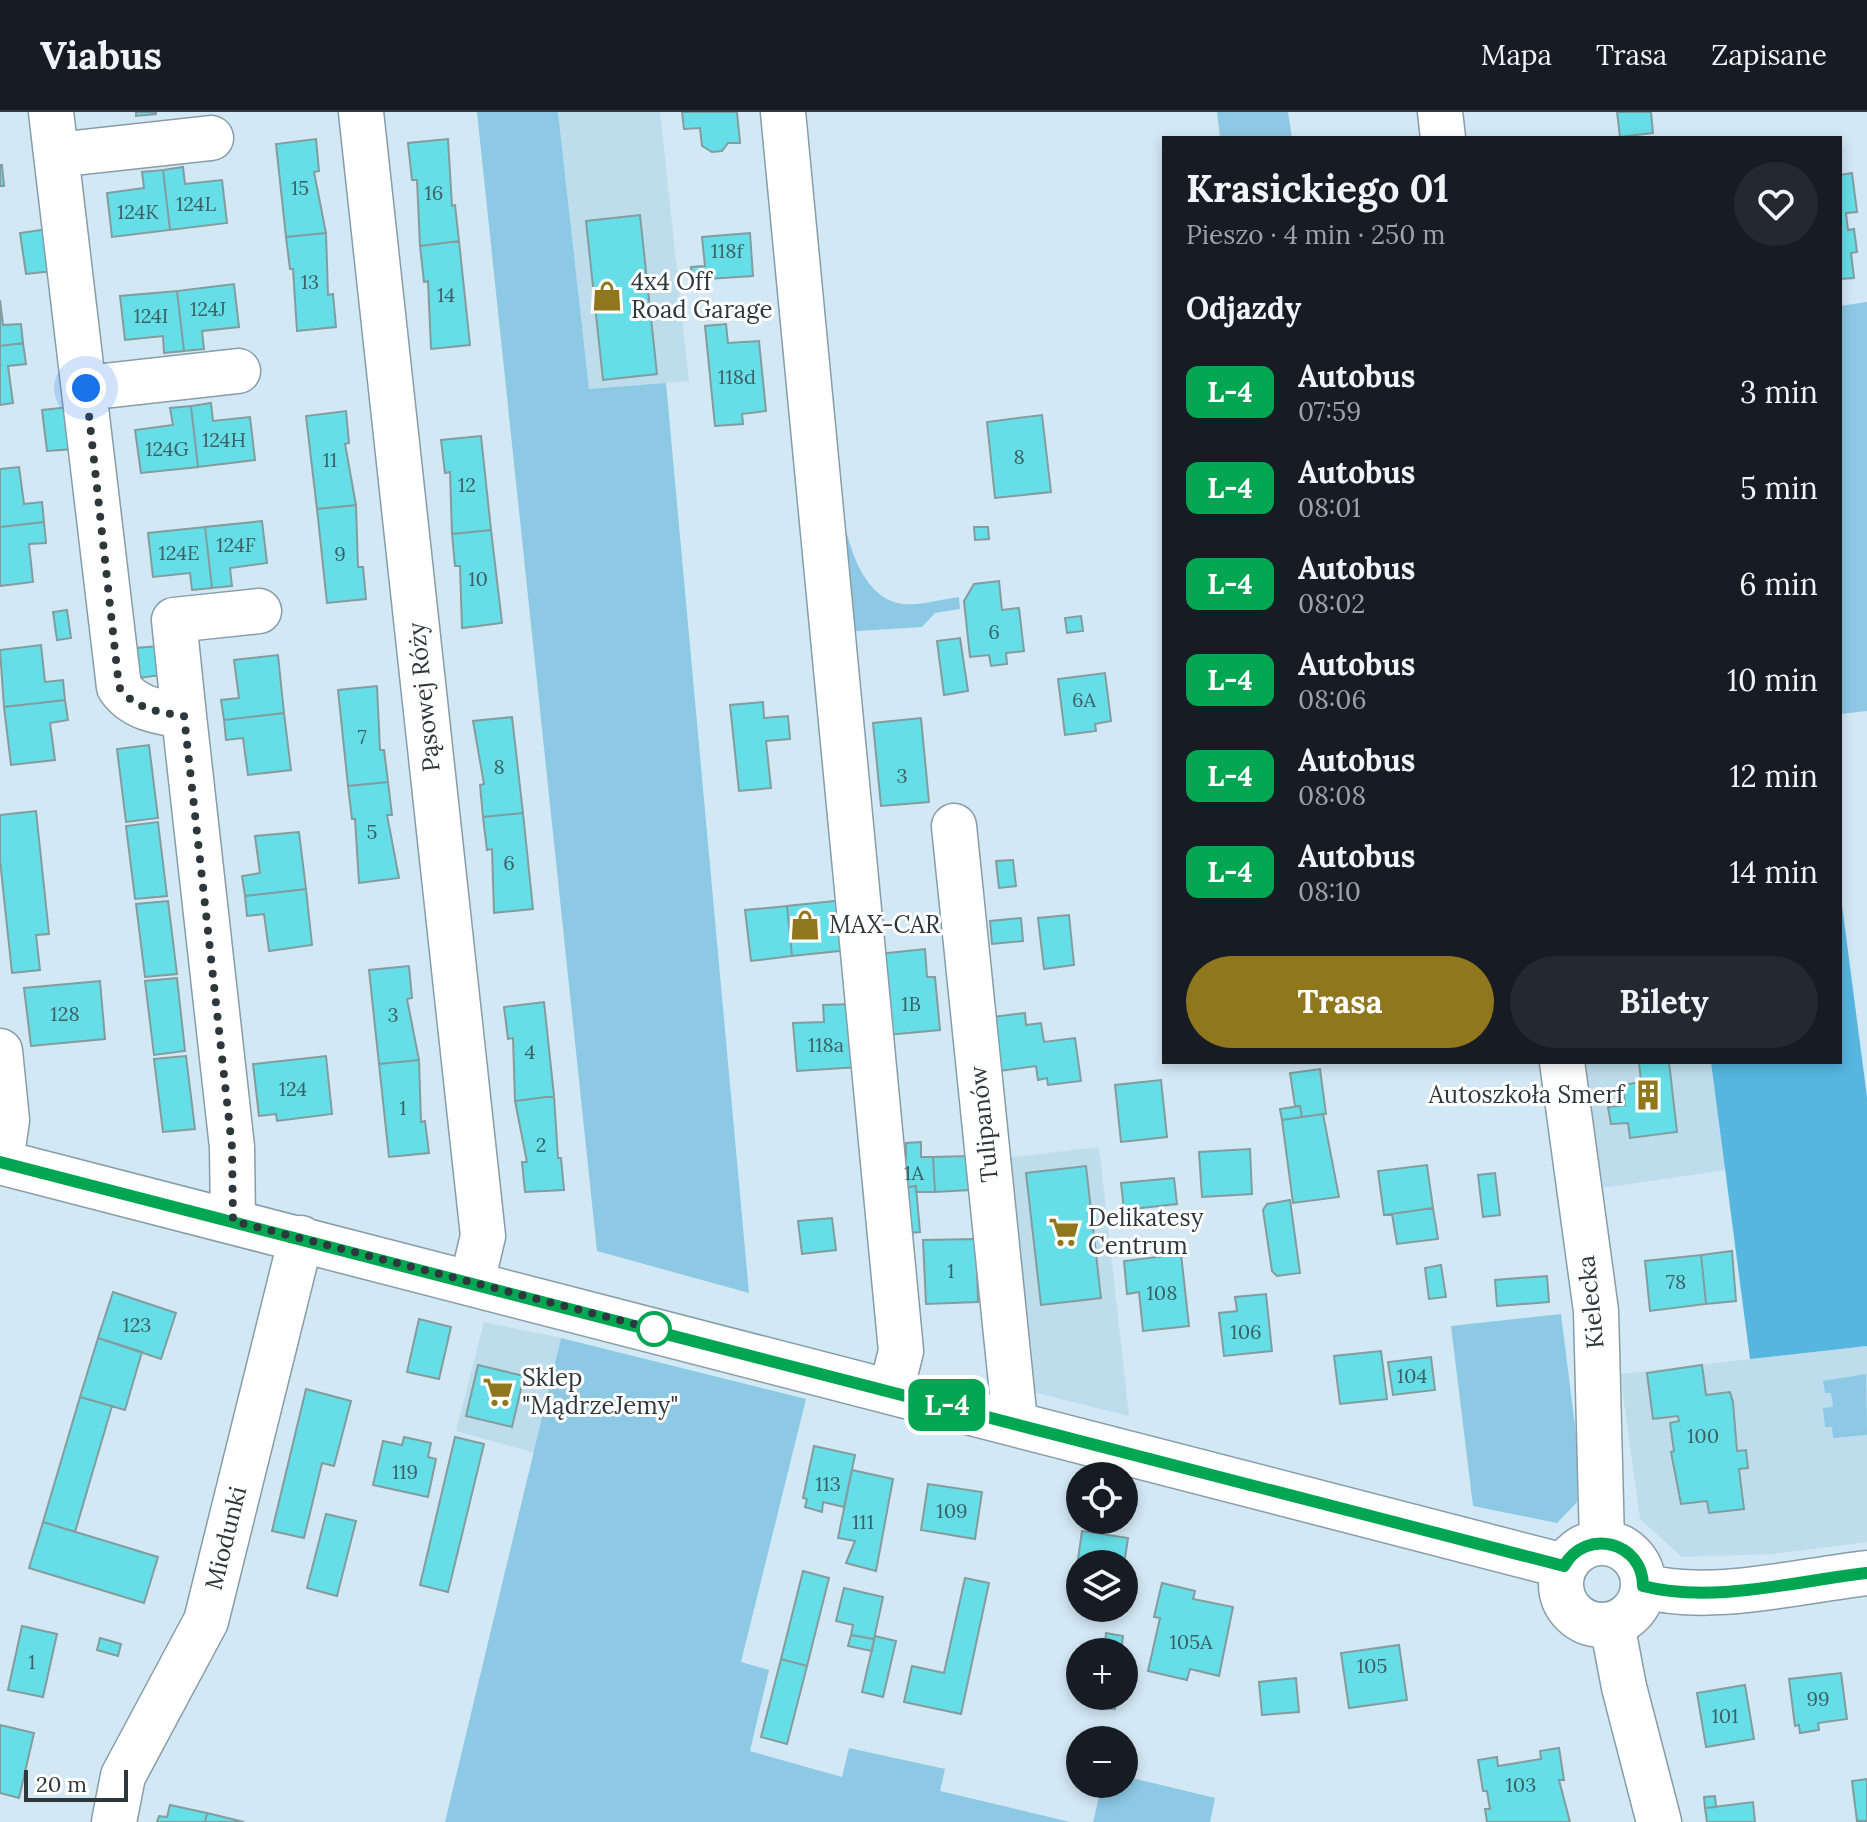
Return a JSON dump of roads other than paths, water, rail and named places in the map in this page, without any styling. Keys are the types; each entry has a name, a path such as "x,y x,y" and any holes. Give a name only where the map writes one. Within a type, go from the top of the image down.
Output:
{"street":[{"path":"51,112 119,687 127,698 151,710 184,716"},
{"name":"Pąsowej Róży","path":"361,112 483,1236 472,1282"},
{"path":"783,112 901,1351 891,1391"},
{"path":"1440,112 1443,136"},
{"path":"56,155 211,138"},
{"path":"86,388 238,371"},
{"path":"233,1221 232,1147 174,620 259,611"},
{"name":"Tulipanów","path":"954,826 1015,1422"},
{"path":"0,1051 7,1120 1,1162 1564,1566"},
{"name":"Kielecka","path":"1562,1064 1596,1311 1602,1542"},
{"name":"Miodunki","path":"114,1822 123,1776 206,1621 301,1238"},
{"path":"1602,1542 1628,1552 1637,1563 1643,1586 1637,1606 1627,1617 1612,1624 1585,1622 1572,1613 1560,1586 1564,1566 1577,1550 1602,1542"},
{"path":"1643,1586 1674,1591 1718,1590 1867,1573"},
{"path":"1612,1624 1659,1822"}],"place":[{"name":"4x4 Off Road Garage","path":"607,296"},
{"name":"MAX-CAR","path":"805,925"},
{"name":"Autoszkoła Smerf","path":"1648,1095"},
{"name":"Delikatesy Centrum","path":"1064,1232"},
{"name":"Sklep \"MądrzeJemy\"","path":"498,1392"}]}
